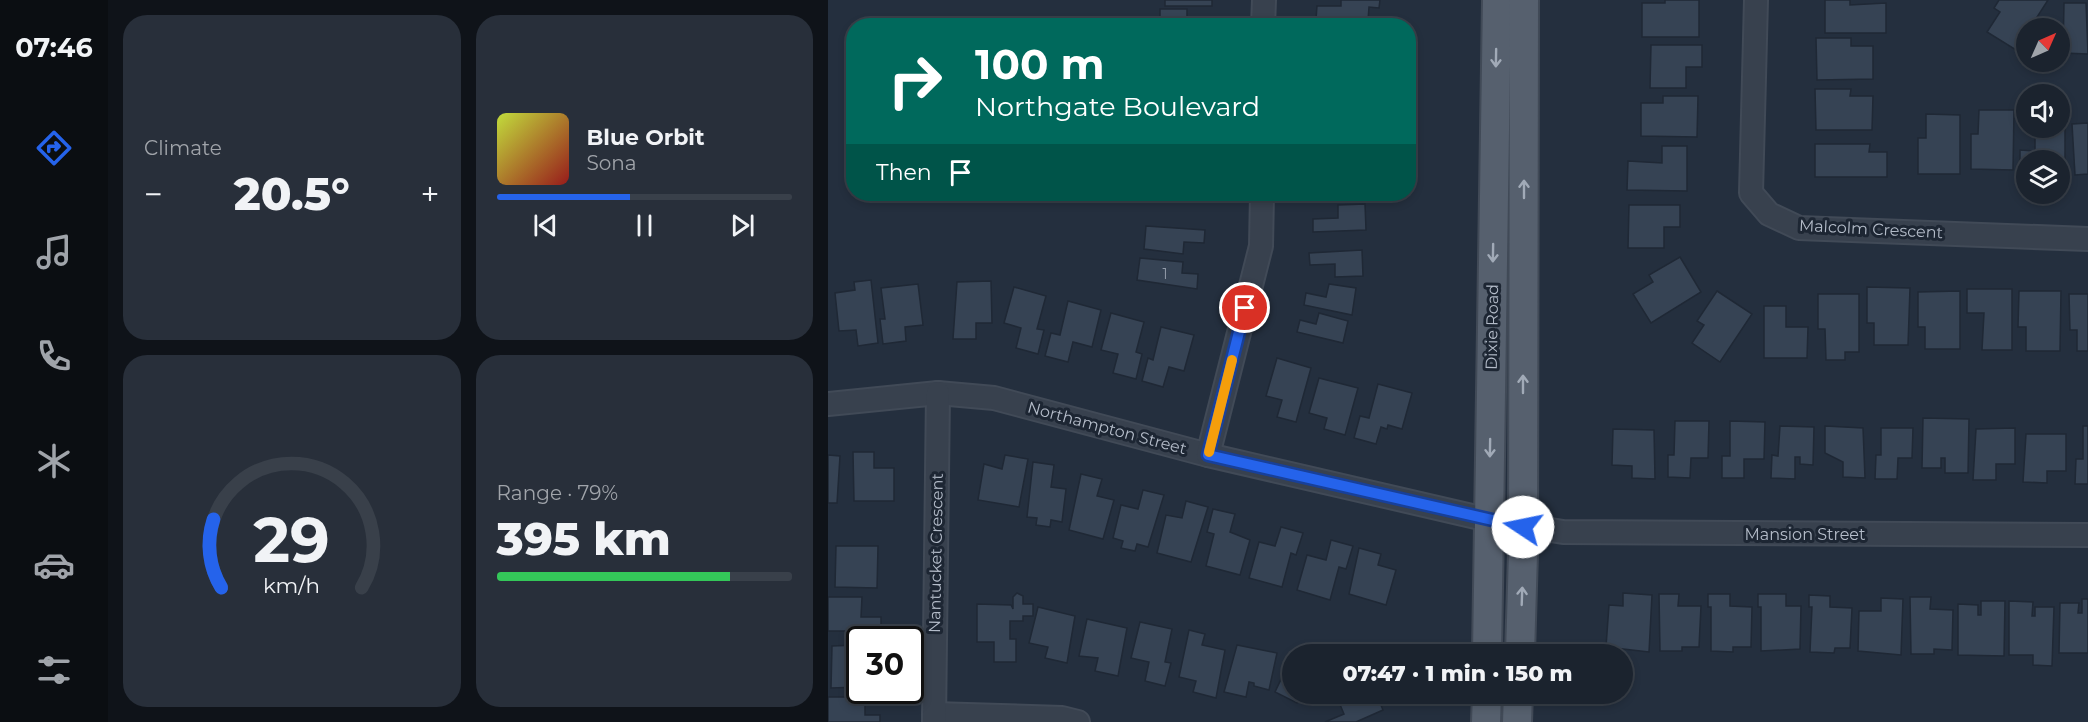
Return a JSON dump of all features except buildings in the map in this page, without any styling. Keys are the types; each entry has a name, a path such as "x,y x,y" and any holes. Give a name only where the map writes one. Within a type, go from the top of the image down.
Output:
{"main road":[{"name":"Dixie Road","path":"1487,644 1497,0"},
{"name":"Dixie Road","path":"1520,644 1523,527 1524,0"},
{"path":"1486,722 1487,704"},
{"path":"1518,704 1518,722"}],"street":[{"path":"1263,18 1264,0"},
{"name":"Malcolm Crescent","path":"1756,0 1751,193 1769,214 1799,228 2088,239"},
{"path":"1208,455 1262,246 1262,201"},
{"name":"Northampton Street","path":"828,404 938,393 994,398 1208,455 1523,527"},
{"name":"Nantucket Crescent","path":"938,393 934,718 1062,718 1078,722"},
{"name":"Mansion Street","path":"1523,527 1573,532 2088,535"}],"slow traffic":[{"path":"1209,452 1232,360"}],"route":[{"path":"1245,308 1208,455 1523,527"}]}
